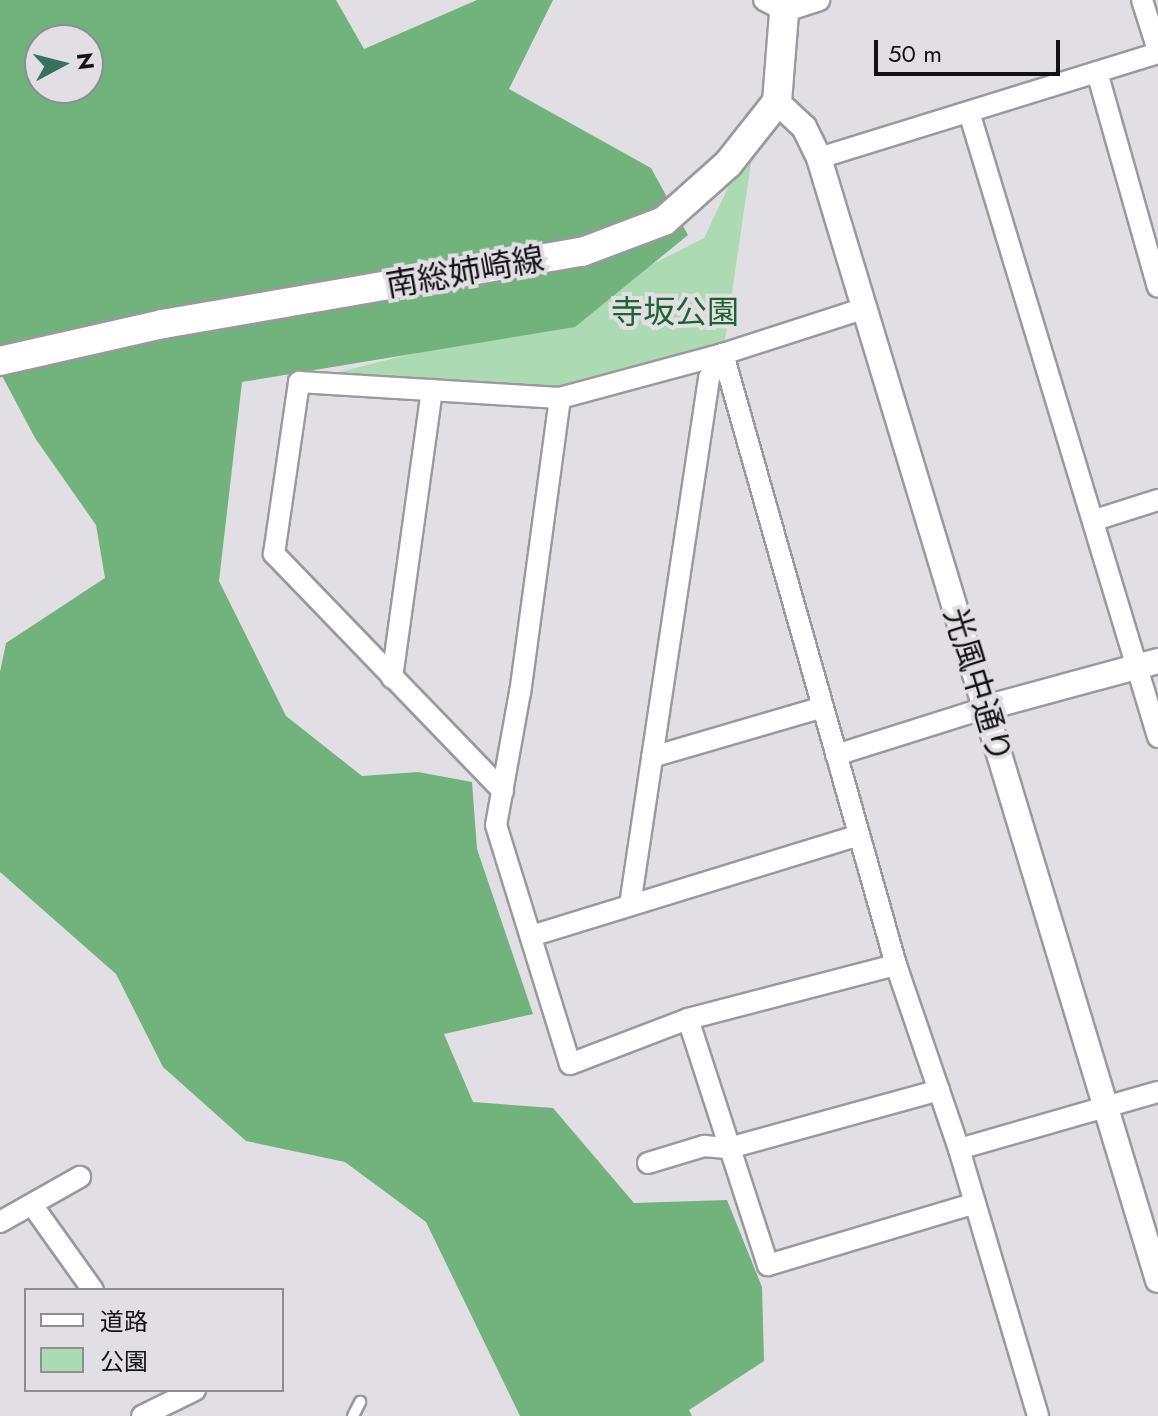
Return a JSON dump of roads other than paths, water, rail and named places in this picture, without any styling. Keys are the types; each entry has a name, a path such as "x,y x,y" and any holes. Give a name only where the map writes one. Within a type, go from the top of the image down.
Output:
{"main road":[{"path":"777,102 778,4"},
{"name":"南総姉崎線","path":"0,361 163,324 582,252 664,221 719,173 777,102"}],"street":[{"path":"778,4 819,0"},
{"path":"819,158 1158,52 1142,0"},
{"path":"1097,72 1158,287"},
{"name":"光風中通り","path":"777,102 804,127 819,158 1158,1280"},
{"path":"969,112 1095,520 1148,664 1158,737"},
{"path":"503,791 274,554 299,382 560,398 723,354 865,308"},
{"path":"723,354 896,965 959,1149 972,1204 1038,1416"},
{"path":"630,905 709,378 723,354"},
{"path":"392,678 432,390"},
{"path":"560,398 496,825 570,1064 688,1019 896,965"},
{"path":"1095,520 1158,500"},
{"path":"836,755 985,708 1148,664"},
{"path":"652,757 823,707"},
{"path":"531,936 859,835"},
{"path":"688,1019 768,1265 972,1204"},
{"path":"648,1163 704,1146 729,1148 939,1090"},
{"path":"959,1149 1158,1092"},
{"path":"0,1222 80,1177"},
{"path":"33,1206 92,1288"},
{"path":"144,1416 162,1397 186,1392"}],"lane":[{"path":"353,1416 360,1402"}],"park label":[{"name":"寺坂公園","path":"675,312"}]}
